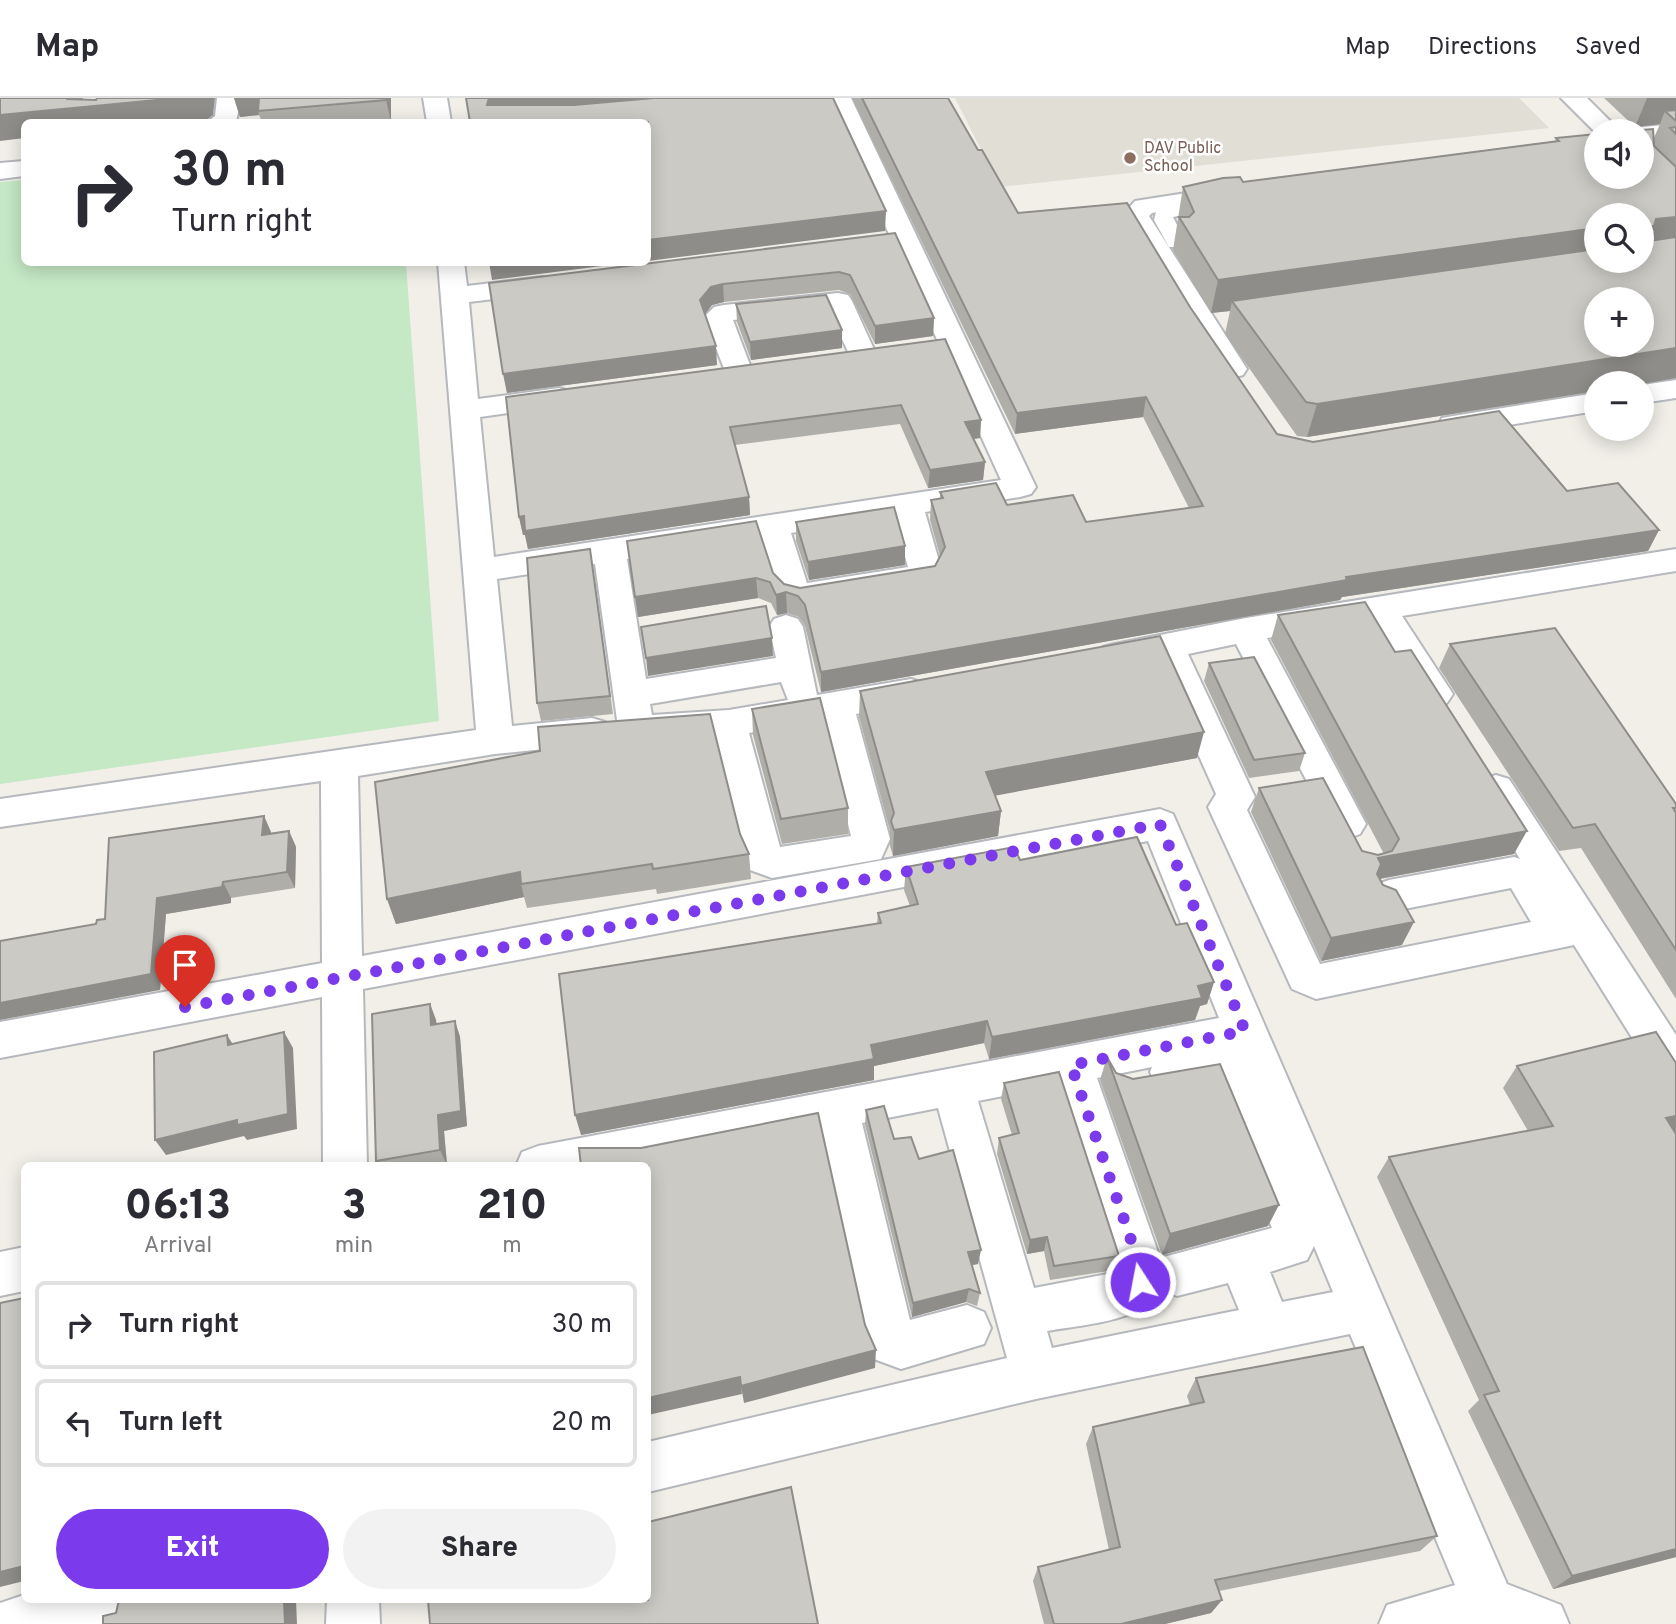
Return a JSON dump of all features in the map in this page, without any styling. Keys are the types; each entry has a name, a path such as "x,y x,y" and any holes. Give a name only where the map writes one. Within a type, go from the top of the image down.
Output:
{"street":[{"path":"226,119 229,98"},
{"path":"435,98 438,119"},
{"path":"478,571 611,558 909,512 1020,487 943,346 890,241 839,98"},
{"path":"1573,98 1585,119"},
{"path":"1654,130 1676,122"},
{"path":"0,150 21,148"},
{"path":"0,171 21,169"},
{"path":"1247,391 1202,326 1135,215 1144,206 1258,190"},
{"path":"451,266 495,741"},
{"path":"454,296 563,282"},
{"path":"737,373 718,317 724,313 838,300 863,356"},
{"path":"1202,326 1230,322"},
{"path":"1654,392 1676,389"},
{"path":"465,410 587,393"},
{"path":"1431,429 1584,404"},
{"path":"766,534 793,592 800,595 921,576 925,568 909,512"},
{"path":"766,534 769,578"},
{"path":"611,558 636,632 634,710"},
{"path":"1088,660 1172,658 1253,644 1380,608 1676,560"},
{"path":"1380,608 1453,722"},
{"path":"731,730 764,859 772,863 833,869 867,848 871,839 827,712 795,667 786,627"},
{"path":"1253,644 1324,784 1361,850"},
{"path":"1172,658 1236,797"},
{"path":"0,813 495,741 634,710 795,667"},
{"path":"634,710 731,730 942,687"},
{"path":"1475,756 1572,930"},
{"path":"338,765 344,978 345,1162"},
{"path":"1324,784 1236,797 1227,807 1306,977 1316,982 1572,930"},
{"path":"0,1040 344,978 833,869 1160,824 1245,1031 1277,1145 1297,1232 1291,1245 1177,1274"},
{"path":"1389,895 1514,872 1524,876 1572,930 1676,1071"},
{"path":"839,1119 960,1108 1245,1031"},
{"path":"564,1162 839,1119 1075,1076 1216,1065 1228,1069 1277,1145 1364,1308 1489,1603"},
{"path":"1018,1314 1130,1292 1140,1282 1141,1269 1075,1076"},
{"path":"960,1108 1036,1376"},
{"path":"839,1119 891,1342 901,1346 968,1328"},
{"path":"1241,1257 1270,1329"},
{"path":"0,1275 21,1270"},
{"path":"651,1466 1036,1376 1364,1308"},
{"path":"14,1624 96,1603"},
{"path":"353,1603 354,1624"},
{"path":"1406,1624 1489,1603 1542,1624"}],"lane":[{"path":"1176,243 1163,220 1164,212 1206,207 1208,205 1204,198"}],"shaded area":[{"name":"DAV Public School","path":"955,98 1519,98 1549,128 1000,187"}],"green space":[{"path":"21,180 21,266 406,266 439,721 0,784 0,182"}],"building":[{"path":"0,98 96,100 178,98 0,115"},
{"path":"259,98 386,98 386,100 258,111"},
{"path":"466,98 489,98 487,105 574,105 654,98 833,98 886,211 651,240 651,119 470,119"},
{"path":"862,98 948,98 1018,213 1127,203 1190,307 1277,434 1313,442 1499,411 1567,491 1618,483 1659,530 1346,577 1347,580 821,672 805,605 798,596 786,592 776,595 770,582 756,578 635,597 627,541 756,521 773,573 784,584 800,588 935,566 945,547 931,500 943,498 940,492 996,483 1007,505 1073,495 1086,522 1203,506 1146,397 1017,413"},
{"path":"1676,110 1676,121 1665,111"},
{"path":"1584,135 1584,189 1654,189 1654,146 1676,167 1676,217 1656,219 1654,226 1654,203 1584,203 1584,230 1218,280 1179,217 1189,217 1194,212 1183,187 1223,178 1240,177 1243,182 1559,141 1556,138"},
{"path":"895,233 934,318 875,326 850,275 839,272 723,284 711,287 700,300 716,346 503,374 489,283 627,266 651,266 651,263"},
{"path":"1676,237 1676,348 1654,351 1654,287 1584,287 1584,357 1618,357 1317,404 1306,402 1232,301 1584,251 1584,273 1654,273 1654,240"},
{"path":"826,295 842,330 750,342 736,304"},
{"path":"945,339 981,420 965,422 985,462 930,470 901,405 730,427 749,497 525,531 524,516 519,517 506,397"},
{"path":"894,507 905,546 808,562 796,522"},
{"path":"590,549 610,696 537,703 527,558"},
{"path":"1365,602 1395,652 1411,650 1527,831 1378,858 1381,864 1377,874 1383,885 1396,890 1414,922 1331,938 1259,788 1323,778 1362,851 1378,855 1392,851 1399,839 1278,615"},
{"path":"766,606 772,638 646,658 641,627"},
{"path":"1555,628 1676,804 1676,808 1673,808 1676,813 1676,950 1595,824 1573,828 1450,644"},
{"path":"1160,636 1204,732 986,772 1001,811 894,830 891,821 894,813 860,691"},
{"path":"1254,657 1305,753 1254,760 1209,663"},
{"path":"820,698 848,808 781,819 752,709"},
{"path":"710,714 740,834 749,854 653,869 652,864 521,884 520,872 387,899 375,782 540,751 538,727"},
{"path":"264,816 262,835 289,831 287,872 223,882 222,887 157,898 151,974 0,1003 0,941 96,924 97,920 105,919 109,838"},
{"path":"1137,837 1176,925 1187,923 1214,982 1198,986 1202,998 992,1037 987,1021 871,1045 874,1059 575,1115 559,974 881,923 878,913 918,904 906,867 1014,847 1020,860"},
{"path":"430,1004 431,1025 455,1021 461,1111 438,1115 440,1150 376,1161 372,1014"},
{"path":"284,1032 288,1114 237,1125 237,1120 155,1140 154,1052 227,1035 228,1045"},
{"path":"1656,1032 1676,1063 1676,1116 1666,1118 1676,1134 1676,1549 1572,1576 1484,1395 1499,1391 1389,1157 1553,1126 1517,1066"},
{"path":"1107,1057 1116,1073 1133,1079 1220,1064 1279,1205 1170,1234"},
{"path":"1059,1072 1119,1256 1054,1266 1047,1237 1030,1240 999,1138 1019,1133 1004,1083"},
{"path":"884,1106 894,1139 911,1137 919,1159 953,1150 981,1250 968,1252 980,1293 969,1289 913,1303 866,1110"},
{"path":"818,1113 865,1325 876,1350 741,1386 740,1377 651,1397 651,1162 581,1162 579,1148 641,1148"},
{"path":"21,1299 21,1567 0,1572 0,1303"},
{"path":"1363,1347 1437,1536 1215,1580 1222,1600 1121,1624 1054,1624 1038,1567 1120,1547 1093,1427 1204,1402 1196,1378"},
{"path":"791,1487 818,1624 430,1624 428,1603 651,1603 651,1521"},
{"path":"118,1603 284,1603 285,1624 103,1624 103,1616 116,1613"}],"place":[{"name":"DAV Public School","path":"1130,158"}],"route":[{"path":"185,1007 1160,824 1245,1031 1071,1065 1141,1269 1140,1282"}]}
